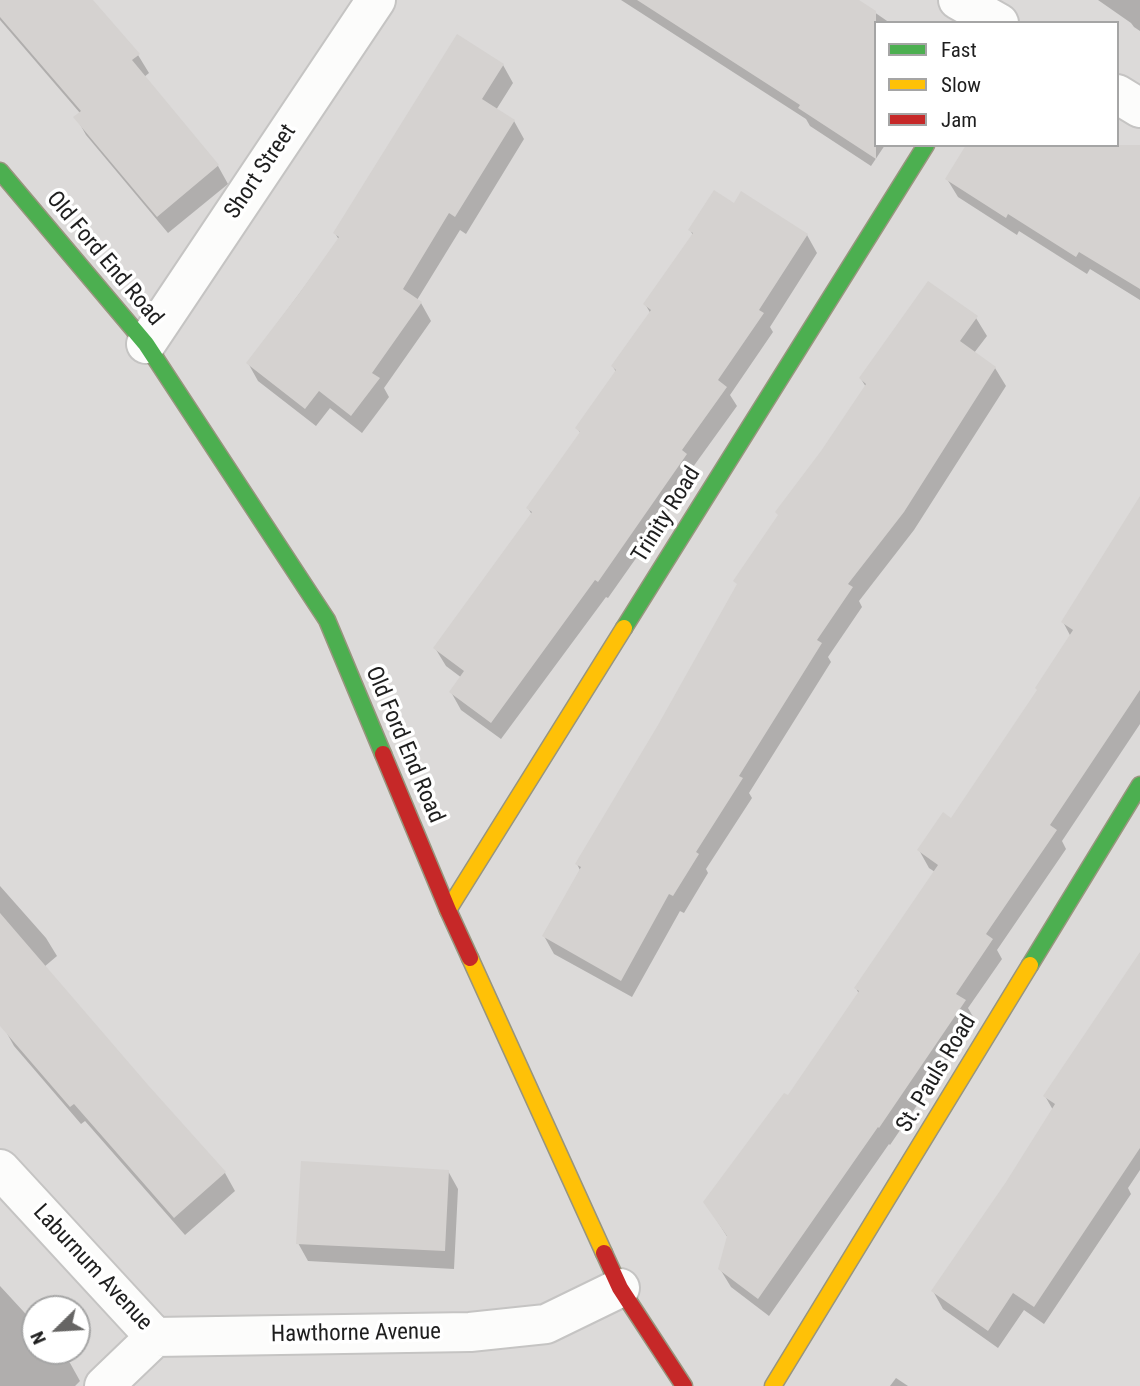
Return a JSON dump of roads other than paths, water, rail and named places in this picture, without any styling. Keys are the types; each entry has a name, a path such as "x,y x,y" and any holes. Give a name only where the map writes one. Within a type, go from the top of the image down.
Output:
{"street":[{"name":"Short Street","path":"146,344 376,0"},
{"path":"958,0 995,21"},
{"path":"1119,95 1140,108"},
{"name":"Trinity Road","path":"448,910 925,147"},
{"name":"Old Ford End Road","path":"0,171 146,344 327,620 448,910 620,1288 684,1386"},
{"name":"St. Pauls Road","path":"773,1386 1140,785"},
{"name":"Laburnum Avenue","path":"0,1170 155,1337"},
{"name":"Hawthorne Avenue","path":"155,1337 470,1332 546,1324 620,1288"},
{"path":"104,1386 155,1337"}]}
